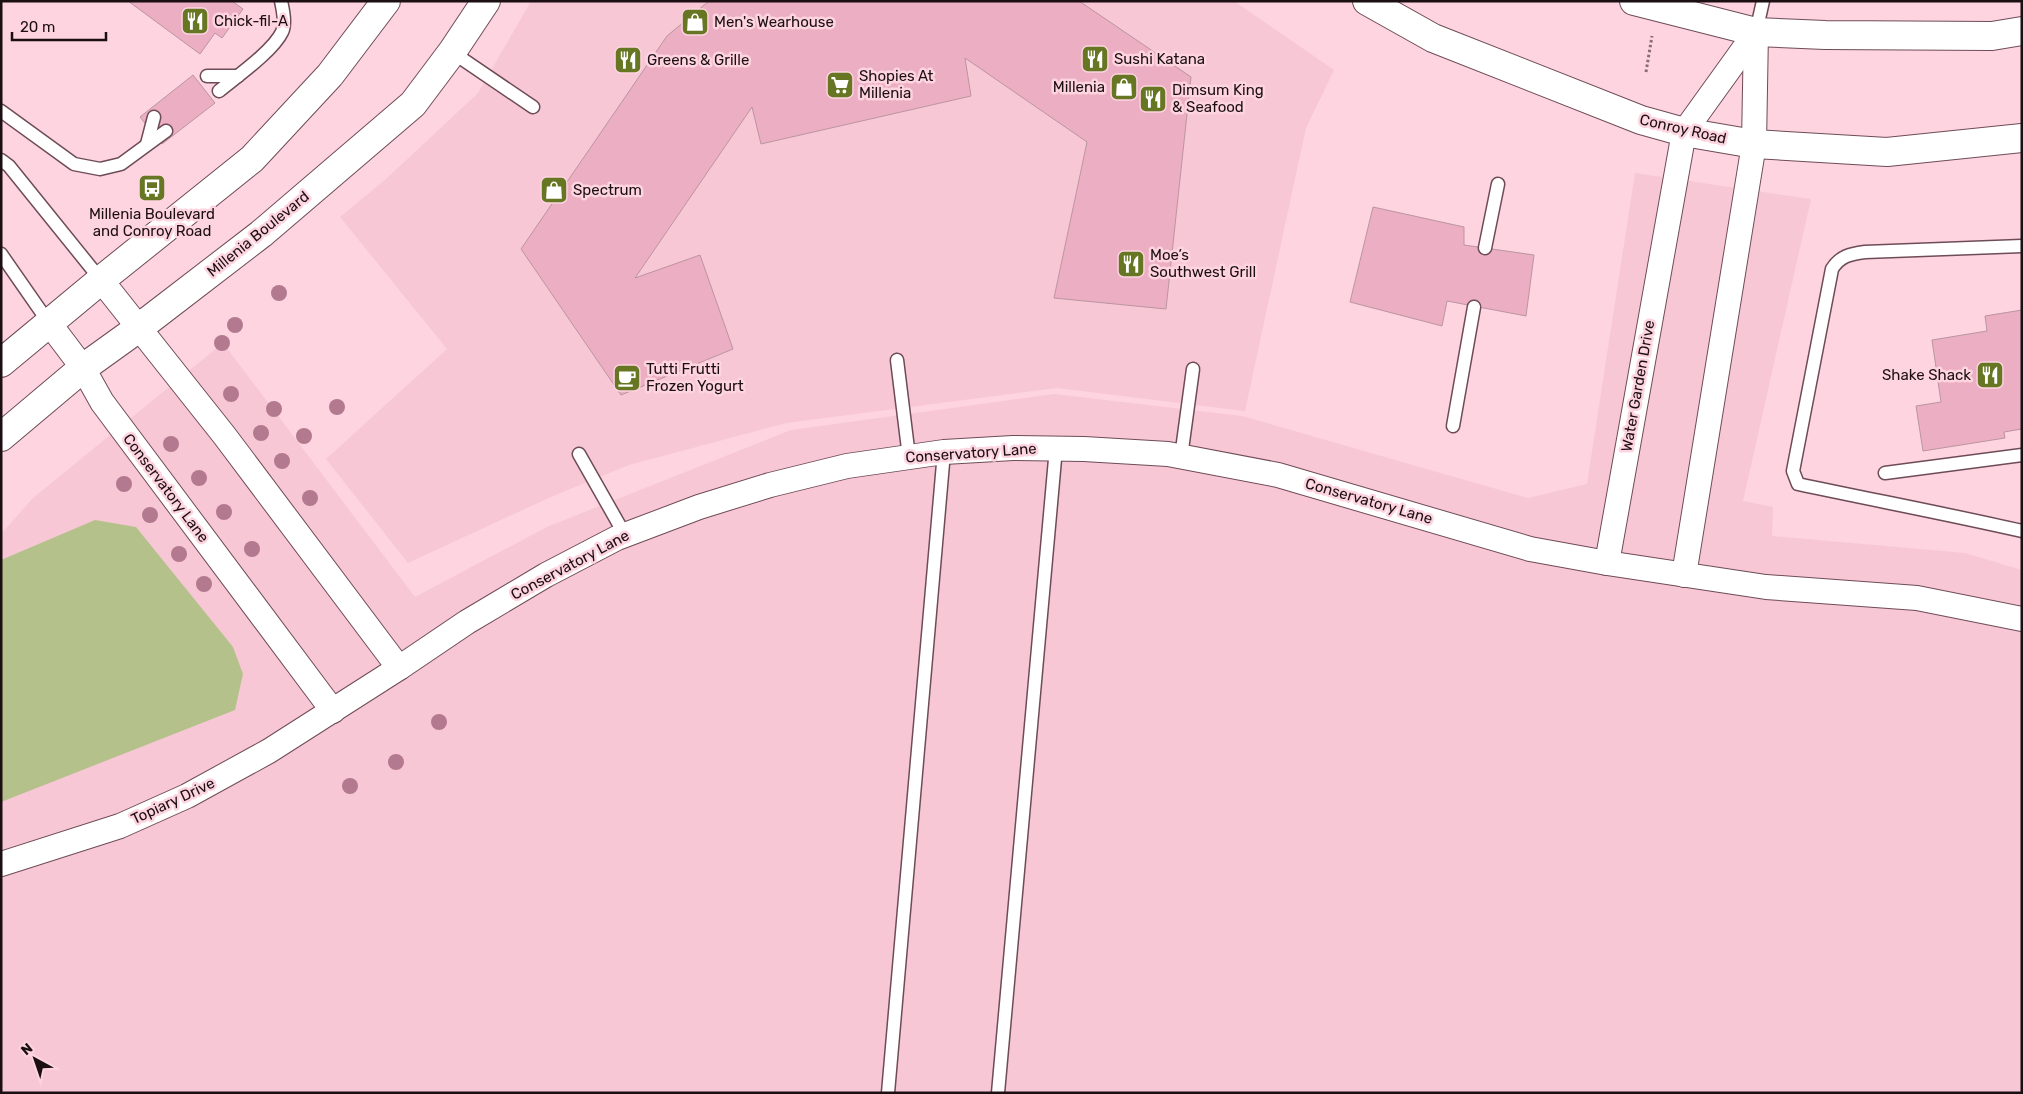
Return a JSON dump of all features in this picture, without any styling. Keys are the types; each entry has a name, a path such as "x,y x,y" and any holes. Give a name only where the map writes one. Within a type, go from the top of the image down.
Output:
{"street":[{"path":"1,363 252,159 342,60 386,1"},
{"name":"Millenia Boulevard","path":"1,437 83,368 140,327 261,234 413,104 452,52 486,1"},
{"name":"Conroy Road","path":"1367,1 1433,38 1642,120 1684,132 1754,144 1887,152 2022,138"},
{"path":"1634,1 1756,32 1824,35 1992,36 2022,31"},
{"path":"1684,132 1756,32"},
{"path":"1684,575 1754,144 1756,32"},
{"name":"Water Garden Drive","path":"1607,563 1684,132"},
{"path":"101,280 224,435 399,668"},
{"name":"Conservatory Lane","path":"50,323 83,368 102,402 333,711 467,622 546,575 625,535 699,507 770,485 847,466 944,452 1013,448 1056,448 1181,456 1278,474 1530,549 1607,563"},
{"path":"1607,563 1766,587 1917,598 2022,619"},
{"name":"Topiary Drive","path":"1,864 120,826 175,802 269,751 333,711"}],"lane":[{"path":"219,91 265,53 282,32 284,13 282,1"},
{"path":"1756,32 1763,1"},
{"path":"452,52 533,107"},
{"path":"207,76 238,76"},
{"path":"1,111 74,164 100,169 121,164 166,131"},
{"path":"147,144 154,117"},
{"path":"1,160 9,166 101,280"},
{"path":"1485,248 1498,184"},
{"path":"2022,246 1865,252 1851,254 1838,260 1832,270 1793,472 1798,484 1919,508 2022,532"},
{"path":"1,254 50,323"},
{"path":"1453,426 1474,306"},
{"path":"897,360 909,457"},
{"path":"1181,456 1194,369"},
{"path":"998,1093 1056,448"},
{"path":"888,1093 944,452"},
{"path":"579,454 625,535"},
{"path":"1885,473 2022,455"}],"path":[{"path":"1646,72 1652,34"}],"shaded area":[{"path":"531,1 1234,1 1334,70 1306,128 1245,411 1057,388 786,423 629,465 553,496 408,563 326,459 447,349 340,217 386,179 478,93"},
{"path":"1635,173 1811,199 1743,501 1773,507 1772,536 1965,553 2022,570 2022,1093 1,1093 1,534 33,498 223,343 415,597 547,527 791,430 1054,394 1242,416 1528,498 1587,484"},
{"path":"95,520 136,527 233,647 243,674 235,710 1,802 1,560"}],"building":[{"name":"Chick-fil-A","path":"128,1 232,1 243,9 222,38 215,33 200,54"},
{"path":"709,1 1079,1 1191,77 1166,309 1054,298 1087,142 965,58 971,96 761,144 752,107 635,278 700,255 733,349 621,395 521,249 667,36"},
{"path":"193,75 215,103 162,144 140,117"},
{"path":"1373,207 1464,227 1464,245 1534,255 1526,316 1447,301 1442,326 1350,302"},
{"path":"2022,310 2022,429 2004,432 2005,438 1923,451 1916,406 1941,402 1932,340 1987,331 1985,316"}],"place":[{"name":"Chick-fil-A","path":"195,21"},
{"name":"Men's Wearhouse","path":"695,22"},
{"name":"Sushi Katana","path":"1095,59"},
{"name":"Greens & Grille","path":"628,60"},
{"name":"Shopies At Millenia","path":"840,85"},
{"name":"Millenia","path":"1124,87"},
{"name":"Dimsum King & Seafood","path":"1153,99"},
{"name":"Millenia Boulevard and Conroy Road","path":"152,188"},
{"name":"Spectrum","path":"554,190"},
{"name":"Moe’s Southwest Grill","path":"1131,264"},
{"name":"Shake Shack","path":"1990,375"},
{"name":"Tutti Frutti Frozen Yogurt","path":"627,378"}]}
